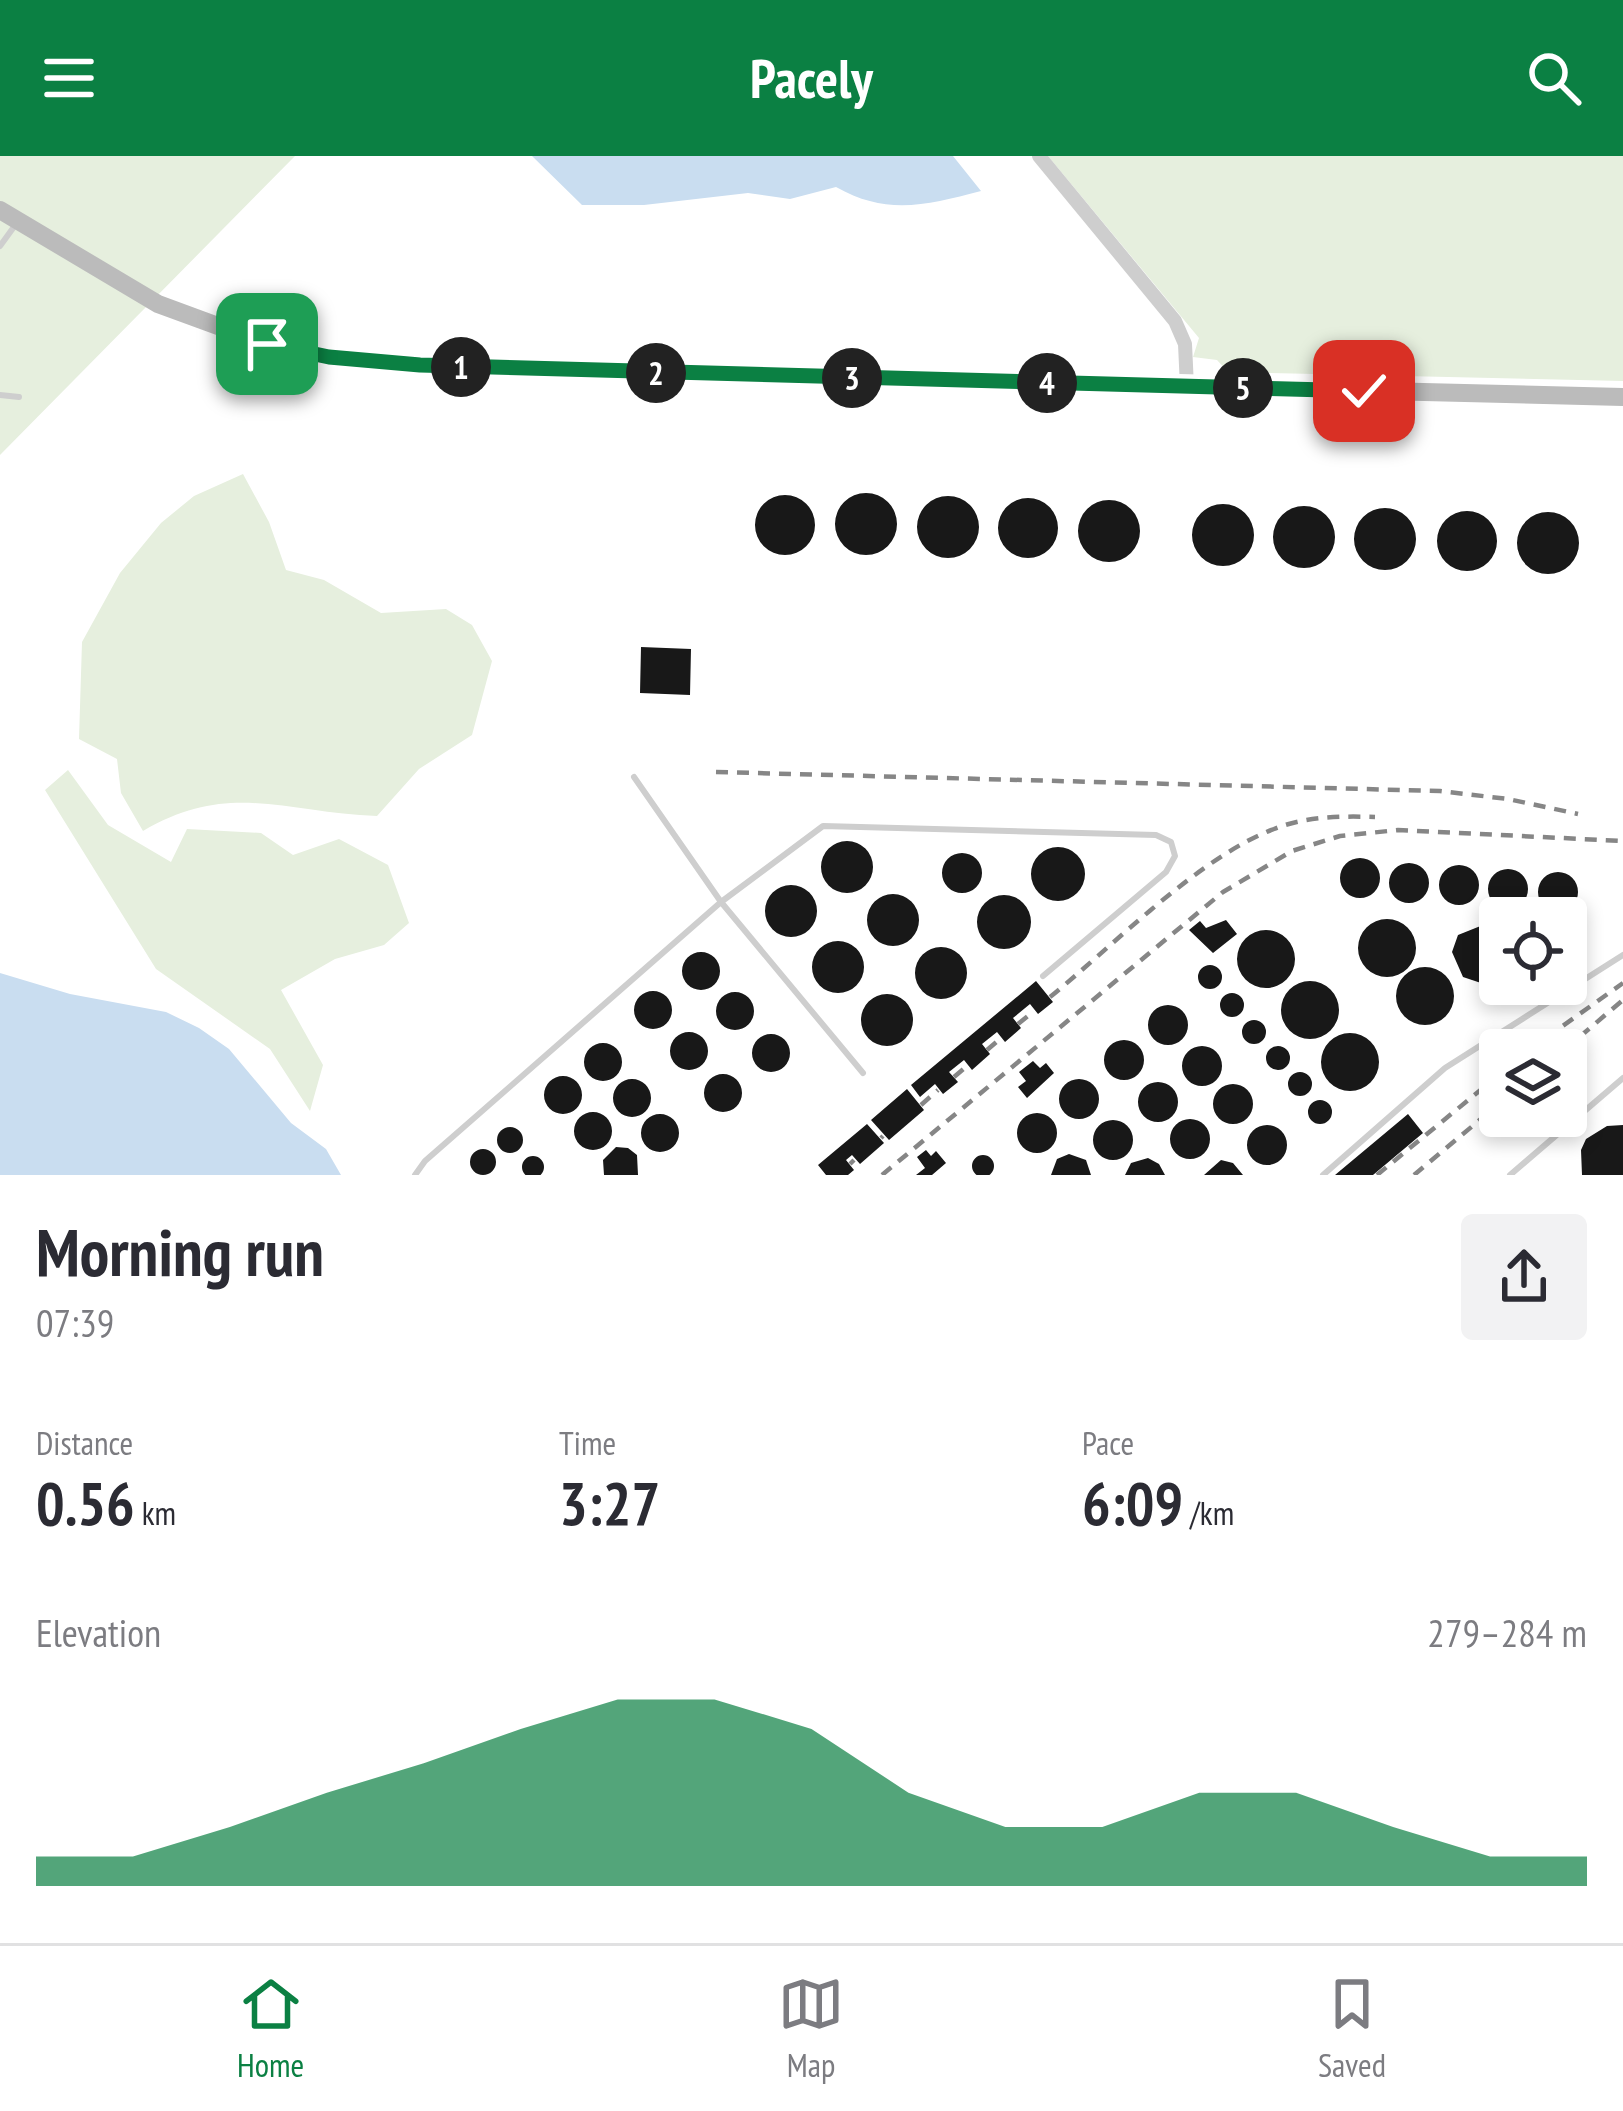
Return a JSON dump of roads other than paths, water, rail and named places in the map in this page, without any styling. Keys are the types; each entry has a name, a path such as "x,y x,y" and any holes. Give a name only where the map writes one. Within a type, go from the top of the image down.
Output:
{"main road":[{"path":"0,210 158,304 225,331 329,357 532,370 1623,397"}],"street":[{"path":"1039,156 1175,321 1186,344 1187,387"}],"lane":[{"path":"0,246 18,221"},
{"path":"0,395 19,397"},
{"path":"634,777 721,902 863,1073"},
{"path":"415,1175 425,1160 721,902 829,825 1156,835 1171,842 1174,856 1166,872 1043,976"},
{"path":"1323,1175 1445,1068 1623,955"},
{"path":"1510,1175 1623,1078"}],"water":[{"path":"532,156 953,156 981,191 907,205 873,202 836,187 790,199 748,193 644,205 582,205"},
{"path":"0,973 70,994 166,1012 199,1028 229,1049 291,1123 326,1149 341,1175 0,1175"}],"railway":[{"path":"716,772 1440,791 1578,814"},
{"path":"1050,997 1158,904 1245,842 1299,822 1375,817"},
{"path":"882,1175 1223,892 1292,851 1340,836 1398,830 1623,841"},
{"path":"1558,1029 1623,983"},
{"path":"1587,1031 1623,1000"},
{"path":"1018,1024 1034,1011"},
{"path":"987,1050 1001,1038"},
{"path":"954,1077 967,1066"},
{"path":"921,1105 938,1090"},
{"path":"1377,1175 1479,1091"},
{"path":"1414,1175 1479,1121"},
{"path":"850,1164 854,1160"}]}
